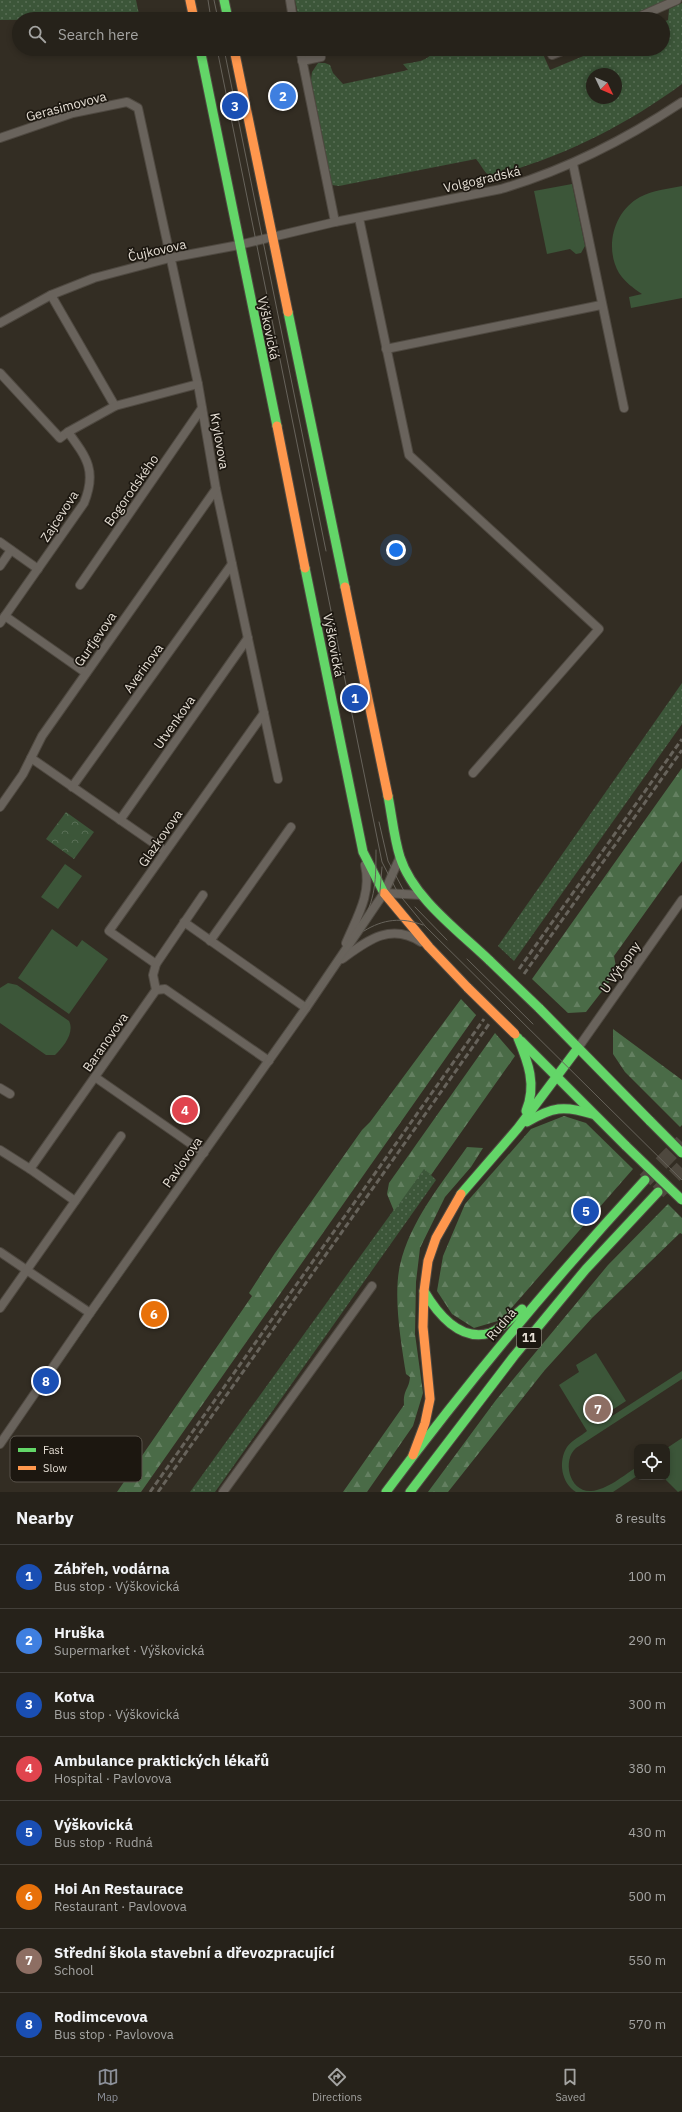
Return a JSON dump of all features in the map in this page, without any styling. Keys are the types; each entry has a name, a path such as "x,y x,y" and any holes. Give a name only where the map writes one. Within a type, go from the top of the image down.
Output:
{"main road":[{"path":"190,0 193,12"},
{"path":"224,0 227,12"},
{"name":"Výškovická","path":"201,56 363,852 384,893 429,947 592,1114 682,1200"},
{"name":"Výškovická","path":"235,56 400,857 406,872 422,894 539,1008 682,1153"},
{"path":"517,1036 529,1063 532,1091 529,1106 518,1128"},
{"path":"413,1455 425,1423 430,1399 423,1327 424,1291 428,1261 449,1212 470,1181 518,1128 578,1048"},
{"path":"518,1128 541,1113 556,1107 578,1109 592,1114"},
{"name":"Rudná","path":"386,1492 413,1455 573,1257 645,1180"},
{"name":"11","path":"410,1492 509,1362 571,1286 658,1192"},
{"path":"424,1291 432,1306 443,1318 463,1331 479,1334 488,1333 501,1326 547,1290"}],"street":[{"path":"290,0 293,12"},
{"path":"650,12 677,0"},
{"path":"301,56 335,222"},
{"path":"302,61 321,57"},
{"name":"Gerasimovova","path":"0,138 73,113 126,102 138,108"},
{"name":"Volgogradská","path":"272,238 335,222 500,189 525,182 573,164 647,125 682,102"},
{"name":"Krylovova","path":"138,108 198,384 216,489 278,779"},
{"path":"573,164 601,305 624,408"},
{"path":"359,218 409,455 599,629 473,773"},
{"name":"Čujkovova","path":"0,323 51,295 94,278 170,258 272,238"},
{"path":"51,295 115,406"},
{"path":"386,349 601,305"},
{"path":"0,373 60,438 115,406 198,384"},
{"name":"Bogorodského","path":"80,584 202,408"},
{"name":"Zajcevova","path":"0,623 84,503 90,488 91,471 85,455 68,432"},
{"name":"Gurťjevova","path":"0,808 23,774 42,736 216,489"},
{"path":"0,542 38,569"},
{"path":"0,566 11,550"},
{"name":"Averinova","path":"72,787 232,564"},
{"path":"5,616 86,673"},
{"name":"Utvenkova","path":"120,820 248,638"},
{"name":"Glazkovova","path":"156,964 109,931 264,713"},
{"path":"31,758 165,851"},
{"path":"210,940 291,827"},
{"path":"338,961 363,904 366,892 368,874 363,852"},
{"name":"Pavlovova","path":"0,1444 90,1313 306,1008 384,893 400,857"},
{"path":"384,893 422,894"},
{"path":"203,895 156,964 153,975 156,990 165,989 269,1061"},
{"name":"U Výtopny","path":"578,1048 682,900"},
{"path":"184,922 306,1008"},
{"path":"338,961 370,939 381,934 396,934 414,938 429,947"},
{"name":"Baranovova","path":"30,1169 156,990"},
{"path":"95,1077 204,1153"},
{"path":"0,1088 10,1094"},
{"path":"0,1308 121,1136"},
{"path":"0,1150 75,1201"},
{"path":"0,1252 90,1313"},
{"path":"223,1492 372,1286"}],"green space":[{"path":"0,0 136,0 139,12 12,12 12,20 0,20"},
{"path":"295,0 669,0 641,12 298,12"},
{"path":"682,3 682,84 641,112 598,136 575,147 529,165 506,172 505,169 502,170 503,173 497,175 489,175 486,173 476,159 339,186 332,185 311,80 312,72 318,63 330,65 333,73 343,84 408,70 403,64 417,62 430,56 544,56 550,70 583,56 670,56 670,12 669,12 669,9"},
{"path":"572,184 585,246 581,253 576,254 570,249 547,254 534,191"},
{"path":"682,186 682,298 631,308 629,297 642,294 624,279 619,273 615,263 612,252 612,241 618,220 631,203 640,197 655,191"},
{"path":"682,683 682,724 514,961 498,946"},
{"path":"682,768 682,861 614,956 617,972 586,1012 568,1013 532,979"},
{"path":"66,812 94,832 74,859 46,839"},
{"path":"65,864 82,876 58,909 41,897"},
{"path":"52,929 77,947 82,940 108,959 69,1014 18,978"},
{"path":"8,983 17,985 69,1021 70,1030 67,1040 55,1055 46,1055 0,1023 0,988"},
{"path":"461,999 476,1015 141,1492 117,1492 124,1482 142,1482 142,1456 252,1296 249,1293 275,1253 362,1130 370,1122"},
{"path":"613,1029 682,1080 682,1125 680,1127 625,1072 613,1054"},
{"path":"495,1033 515,1056 431,1175 424,1169 394,1211 387,1194 389,1183"},
{"path":"564,1116 586,1123 633,1169 501,1320 474,1328 452,1314 437,1291 443,1256 465,1204 531,1129"},
{"path":"467,1147 483,1148 471,1167 445,1197 420,1248 416,1282 415,1334 423,1393 413,1426 367,1492 343,1492 404,1405 404,1396 410,1377 406,1374 398,1320 397,1291 400,1265 411,1233 419,1218 437,1189"},
{"path":"424,1168 436,1180 215,1492 190,1492"},
{"path":"668,1204 682,1218 682,1234 680,1233 592,1318 544,1371 448,1492 428,1492 496,1400 608,1265"},
{"path":"596,1353 626,1401 606,1414 609,1418 682,1371 682,1379 576,1448 572,1453 569,1460 570,1474 577,1486 583,1490 591,1491 603,1488 634,1469 634,1478 613,1492 576,1492 567,1483 562,1471 562,1459 567,1447 587,1431 559,1385 579,1372 576,1365"},
{"path":"682,1438 682,1490 678,1492 666,1480 670,1480 670,1446"}],"tunnel":[{"path":"645,1180 682,1142"},
{"path":"658,1192 682,1168"}],"tram line":[{"path":"208,0 210,12"},
{"path":"214,0 217,12"},
{"path":"218,56 382,862 398,893 425,926 682,1180"},
{"path":"225,56 326,551"},
{"path":"379,822 388,861 404,891"},
{"path":"360,925 369,907 374,889 376,850"},
{"path":"0,1448 371,918 379,903 382,867"},
{"path":"415,907 447,940"},
{"path":"364,931 378,924 393,920 415,922 423,925"},
{"path":"174,1190 349,941"},
{"path":"467,959 533,1024"}],"railway":[{"path":"519,969 682,739"},
{"path":"524,974 682,750"},
{"path":"150,1492 484,1019"},
{"path":"158,1492 489,1024"}],"traffic: fast":[{"path":"224,0 227,12"},
{"path":"201,56 277,426"},
{"path":"288,312 345,587"},
{"path":"305,568 363,852 384,893"},
{"path":"388,796 398,850 406,872 415,886 439,914 490,961"},
{"path":"490,961 539,1008"},
{"path":"539,1008 650,1121"},
{"path":"518,1038 528,1065 531,1083 531,1092 526,1111"},
{"path":"521,1041 626,1146"},
{"path":"461,1194 518,1128 578,1048"},
{"path":"527,1122 544,1113 558,1109 574,1109 592,1114"},
{"path":"650,1121 682,1153"},
{"path":"626,1146 682,1200"},
{"path":"386,1492 448,1411 511,1333 645,1180"},
{"path":"410,1492 514,1356 586,1269 658,1192"},
{"path":"424,1291 436,1308 451,1324 469,1333 479,1335 490,1333 503,1326 522,1309"}],"traffic: slow":[{"path":"190,0 193,12"},
{"path":"235,56 288,312"},
{"path":"277,426 305,568"},
{"path":"345,587 388,796"},
{"path":"384,893 429,947 468,988"},
{"path":"468,988 515,1034"},
{"path":"413,1455 425,1423 430,1399 423,1327 424,1291 428,1261 436,1238 461,1194"}],"place":[{"name":"Hruška","path":"283,96"},
{"name":"Kotva","path":"235,106"},
{"name":"Zábřeh, vodárna","path":"355,698"},
{"name":"Ambulance praktických lékařů","path":"185,1110"},
{"name":"Výškovická","path":"586,1211"},
{"name":"Hoi An Restaurace","path":"154,1314"},
{"name":"Rodimcevova","path":"46,1381"},
{"name":"Střední škola stavební a dřevozpracující","path":"598,1409"}]}
